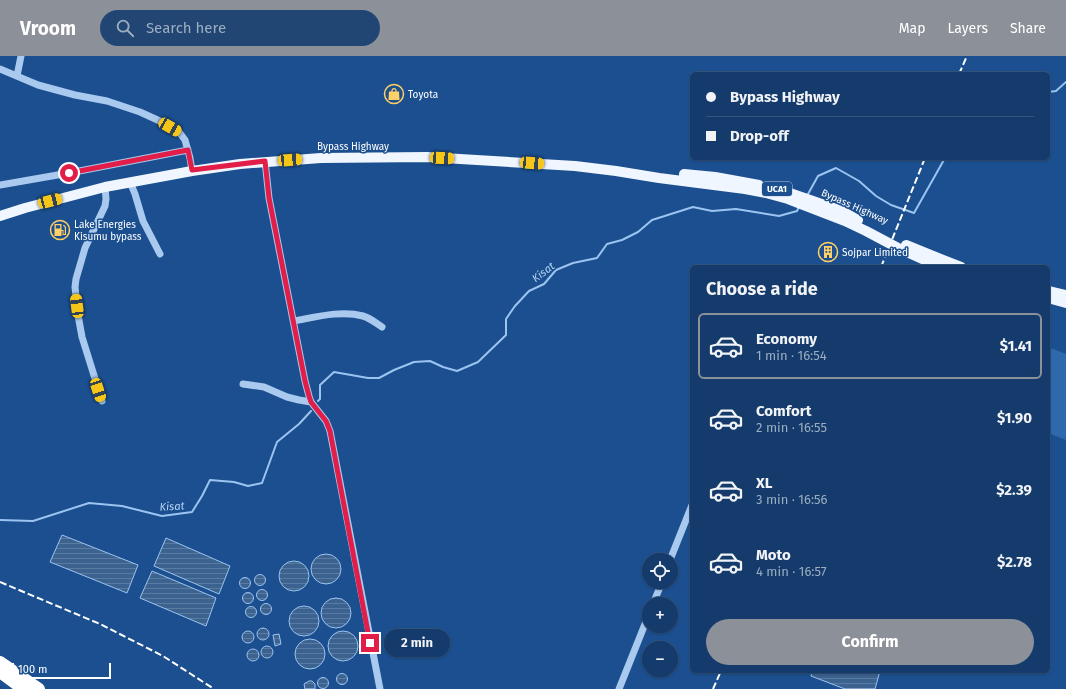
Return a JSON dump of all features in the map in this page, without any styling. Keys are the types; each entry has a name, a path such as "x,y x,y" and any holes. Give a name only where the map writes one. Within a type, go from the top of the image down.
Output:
{"highway":[{"path":"0,662 39,689"},
{"path":"0,672 23,689"}],"main road":[{"name":"Bypass Highway","path":"0,216 105,187 192,170 265,161 321,158 427,157 575,166 745,189 788,199 820,210 885,236 936,265"},
{"name":"Bypass Highway","path":"900,245 956,265"},
{"path":"1050,291 1066,295"},
{"path":"1050,299 1066,303"}],"street":[{"path":"17,76 22,56"},
{"path":"0,69 38,85 107,101 140,112 162,122 179,132 185,140 192,170"},
{"path":"0,185 188,150"},
{"path":"265,161 269,198 305,381 311,402 326,421 330,431 380,689"},
{"path":"130,182 143,221 160,254"},
{"path":"102,401 82,337 75,287 84,248 105,206 105,187"},
{"path":"294,321 349,314 364,316 382,327"},
{"path":"243,384 264,387 287,397 311,402"},
{"path":"673,553 690,510"},
{"path":"619,689 642,632"}],"shaded area":[{"path":"1050,348 1066,354 1066,440 1050,434"},
{"path":"62,535 138,565 127,593 50,562"},
{"path":"166,538 230,566 219,594 154,566"},
{"path":"326,554 337,558 341,569 337,580 326,584 315,580 311,569 315,558"},
{"path":"294,561 305,565 309,576 305,587 294,591 283,587 279,576 283,565"},
{"path":"152,571 216,598 206,626 140,598"},
{"path":"260,574 264,576 266,580 264,584 260,586 256,584 254,580 256,576"},
{"path":"245,577 249,579 251,583 249,587 245,589 241,587 239,583 241,579"},
{"path":"262,589 266,591 268,595 266,599 262,601 258,599 256,595 258,591"},
{"path":"248,592 252,594 254,598 252,602 248,604 244,602 242,598 244,594"},
{"path":"336,598 347,602 351,613 347,624 336,628 325,624 321,613 325,602"},
{"path":"266,603 270,605 272,609 270,613 266,615 262,613 260,609 262,605"},
{"path":"251,606 255,608 257,612 255,616 251,618 247,616 245,612 247,608"},
{"path":"304,606 315,610 319,621 315,632 304,636 293,632 289,621 293,610"},
{"path":"265,628 268,629 268,639 261,640 258,639 257,632 258,629"},
{"path":"250,631 253,632 253,642 246,643 243,642 242,635 243,632"},
{"path":"343,631 354,635 358,646 354,657 343,661 332,657 328,646 332,635"},
{"path":"279,634 281,644 275,646 273,635"},
{"path":"310,639 321,643 325,654 321,665 310,669 299,665 295,654 299,643"},
{"path":"269,646 272,647 272,657 265,658 262,657 261,650 262,647"},
{"path":"255,649 258,650 258,660 251,661 248,660 247,653 248,650"},
{"path":"342,673 346,675 348,679 346,683 342,685 338,683 336,679 338,675"},
{"path":"812,673 879,673 875,689 845,689 811,676"},
{"path":"323,677 327,679 329,683 327,687 323,689 319,687 317,683 319,679"},
{"path":"312,681 315,684 315,689 305,689 304,684"}],"waterway":[{"path":"1050,92 1056,91 1066,82"},
{"path":"808,194 818,176 836,168 859,181 876,196 891,205 914,213 944,160"},
{"name":"Kisat","path":"318,401 320,399 320,385 334,372 368,378 379,378 414,362 430,361 457,371 478,362 506,335 506,319 515,306 529,291 544,284 556,270 573,263 597,258 607,244 622,240 638,232 652,220 693,207 712,211 736,209 779,216 797,211 799,207"},
{"name":"Kisat","path":"0,520 33,521 89,503 122,506 162,516 192,512 210,480 234,482 248,486 262,483 277,442 299,424 311,411"}],"railway":[{"path":"960,72 967,56"},
{"path":"882,265 924,160"},
{"path":"0,582 100,624 163,656 214,689"},
{"path":"713,689 720,673"}],"place":[{"name":"Toyota","path":"394,94"},
{"name":"Lake Energies Kisumu bypass","path":"60,230"},
{"name":"Sojpar Limited","path":"828,252"}],"route":[{"path":"69,173 188,150 192,170 265,161 269,198 305,381 311,402 326,421 330,431 370,643"}]}
